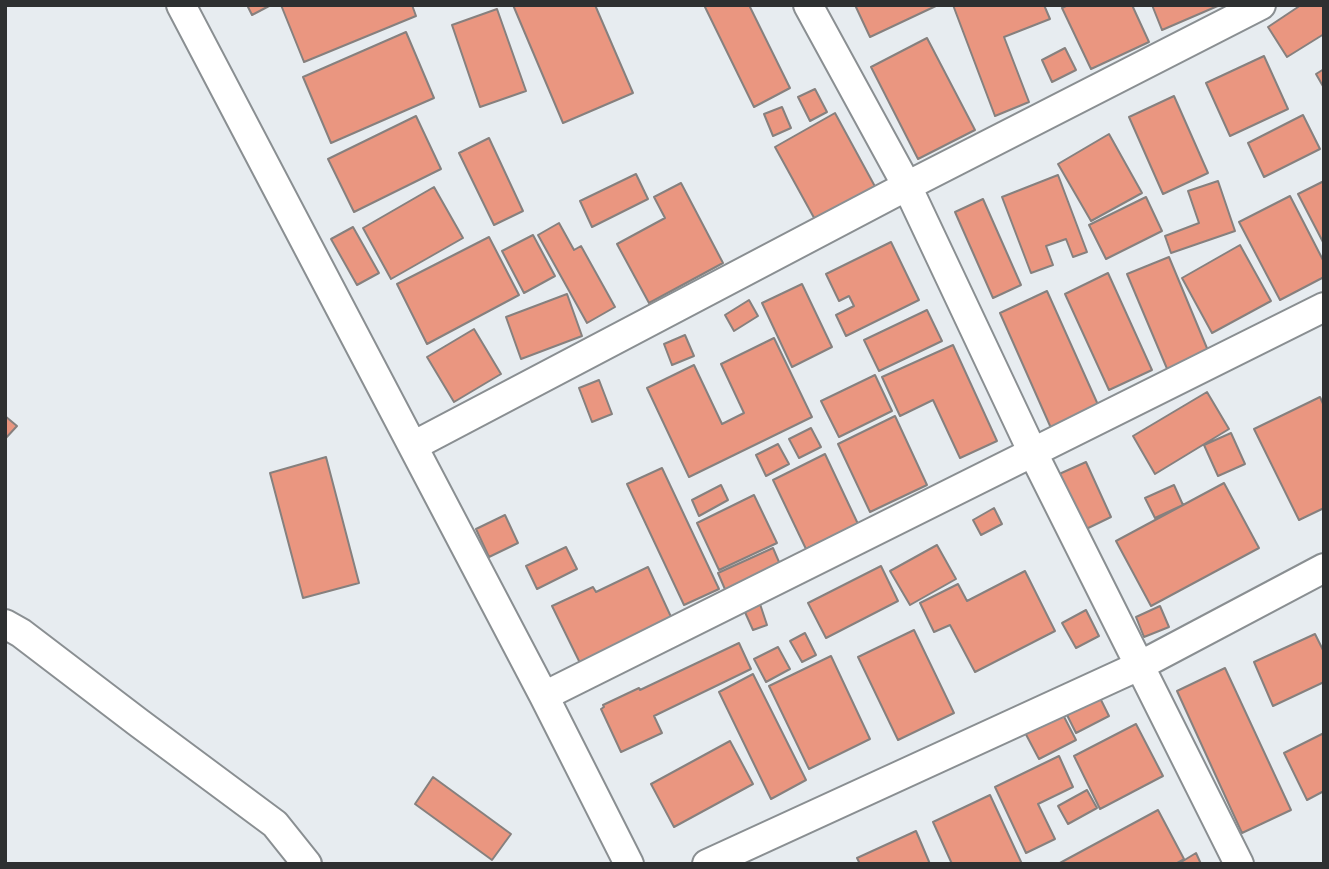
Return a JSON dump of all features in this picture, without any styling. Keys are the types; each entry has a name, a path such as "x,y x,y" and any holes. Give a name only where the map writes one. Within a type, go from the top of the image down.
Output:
{"street":[{"path":"181,5 544,696 629,864"},
{"path":"808,5 907,186 1034,453 1239,864"},
{"path":"413,446 907,186 1261,5"},
{"path":"544,696 1324,307"},
{"path":"707,864 1141,665 1324,568"},
{"path":"5,624 22,633 275,824 307,864"}],"building":[{"path":"247,5 271,5 252,15"},
{"path":"281,5 412,5 416,16 304,62"},
{"path":"513,5 595,5 633,93 563,123"},
{"path":"704,5 749,5 790,88 754,107"},
{"path":"855,5 938,5 870,37"},
{"path":"953,5 1044,5 1050,19 1004,37 1029,102 995,116"},
{"path":"1068,5 1132,5 1149,42 1091,69 1062,8"},
{"path":"1152,5 1220,5 1162,30"},
{"path":"1301,5 1324,5 1324,34 1287,57 1268,27"},
{"path":"497,9 526,91 480,107 452,25"},
{"path":"406,32 434,98 331,143 303,77"},
{"path":"927,38 975,130 918,159 871,67"},
{"path":"1065,48 1076,70 1052,82 1042,60"},
{"path":"1264,56 1288,109 1230,136 1206,83"},
{"path":"1324,69 1324,88 1316,74"},
{"path":"815,89 827,112 810,121 798,97"},
{"path":"1174,96 1208,173 1163,194 1129,117"},
{"path":"782,107 791,128 773,136 764,114"},
{"path":"835,113 878,192 818,225 775,147"},
{"path":"1303,115 1320,149 1264,177 1248,143"},
{"path":"416,116 441,169 354,212 328,159"},
{"path":"1109,134 1142,193 1091,221 1058,164"},
{"path":"489,138 523,211 494,225 459,153"},
{"path":"636,174 648,199 592,227 580,201"},
{"path":"1058,175 1087,252 1073,257 1066,239 1046,246 1053,265 1031,273 1002,197"},
{"path":"1218,181 1235,231 1171,253 1165,236 1199,223 1188,191"},
{"path":"1324,181 1324,244 1298,194"},
{"path":"681,183 723,263 649,303 617,244 665,218 654,197"},
{"path":"434,187 463,238 391,279 363,228"},
{"path":"1290,196 1324,262 1324,277 1280,300 1239,222"},
{"path":"1146,197 1162,231 1106,259 1089,225"},
{"path":"983,199 1021,285 993,298 955,212"},
{"path":"559,223 574,250 581,246 615,307 587,323 538,235"},
{"path":"353,227 379,273 357,285 331,239"},
{"path":"533,235 555,276 524,293 502,251"},
{"path":"489,237 519,295 427,344 397,284"},
{"path":"891,242 919,300 846,336 836,315 854,306 849,296 839,301 826,274"},
{"path":"1240,245 1271,301 1212,333 1182,278"},
{"path":"1169,257 1209,353 1168,371 1127,274"},
{"path":"1108,273 1152,370 1109,390 1065,294"},
{"path":"802,284 832,347 792,367 762,303"},
{"path":"1047,291 1099,407 1051,428 1000,313"},
{"path":"567,294 582,336 521,359 506,317"},
{"path":"749,300 758,316 734,331 725,315"},
{"path":"927,310 942,341 879,371 864,340"},
{"path":"474,329 501,374 454,402 427,357"},
{"path":"685,335 694,356 672,365 664,344"},
{"path":"774,338 812,417 689,477 647,388 694,365 722,424 744,413 721,364"},
{"path":"953,345 997,441 960,458 933,400 900,416 882,377"},
{"path":"875,375 892,411 839,437 821,401"},
{"path":"599,380 612,414 592,422 579,388"},
{"path":"1207,392 1229,429 1155,474 1133,436"},
{"path":"1320,397 1324,406 1324,508 1299,520 1254,429"},
{"path":"5,416 17,426 5,439"},
{"path":"895,416 927,485 870,512 838,444"},
{"path":"811,428 821,447 799,458 789,439"},
{"path":"1231,433 1245,464 1218,476 1204,445"},
{"path":"778,444 789,464 766,476 756,455"},
{"path":"825,454 858,524 806,549 773,480"},
{"path":"326,457 359,583 303,598 270,473"},
{"path":"1086,462 1111,517 1082,531 1057,475"},
{"path":"662,468 719,589 684,605 627,484"},
{"path":"1224,483 1259,548 1151,606 1116,541"},
{"path":"721,485 728,500 699,516 692,500"},
{"path":"1174,485 1183,505 1155,518 1145,498"},
{"path":"754,495 777,543 719,570 697,523"},
{"path":"994,508 1002,524 981,535 973,520"},
{"path":"505,515 518,543 489,557 476,529"},
{"path":"937,545 956,579 910,605 890,571"},
{"path":"566,547 577,569 537,589 526,566"},
{"path":"773,548 782,569 727,594 718,573"},
{"path":"881,566 898,601 826,638 808,603"},
{"path":"648,567 672,619 580,663 552,606 593,587 596,592"},
{"path":"1025,571 1055,631 975,672 950,625 934,632 920,603 958,584 967,601"},
{"path":"760,604 767,625 753,630 744,610"},
{"path":"1160,606 1169,627 1144,637 1136,617"},
{"path":"1086,610 1099,636 1076,648 1062,623"},
{"path":"914,630 954,713 898,740 858,657"},
{"path":"805,633 816,655 802,662 790,641"},
{"path":"1315,634 1324,652 1324,682 1273,706 1254,662"},
{"path":"739,643 751,669 654,716 662,733 621,752 601,709 603,705"},
{"path":"778,647 790,669 766,682 754,659"},
{"path":"831,656 870,739 809,769 769,686"},
{"path":"1225,668 1291,810 1242,833 1177,691"},
{"path":"753,674 806,780 771,799 719,692"},
{"path":"1097,692 1109,716 1076,733 1064,709"},
{"path":"1059,707 1076,740 1039,759 1022,727"},
{"path":"1136,724 1163,776 1100,809 1074,756"},
{"path":"1324,733 1324,791 1307,800 1284,753"},
{"path":"730,741 753,784 674,827 651,784"},
{"path":"1059,756 1073,787 1038,804 1055,839 1026,853 995,787"},
{"path":"433,777 511,834 492,860 415,804"},
{"path":"1087,790 1097,808 1068,824 1058,806"},
{"path":"990,795 1022,864 952,864 933,822"},
{"path":"1158,810 1184,859 1175,864 1058,864"},
{"path":"916,831 930,864 860,864 857,858"},
{"path":"1196,853 1201,864 1178,864"}]}
